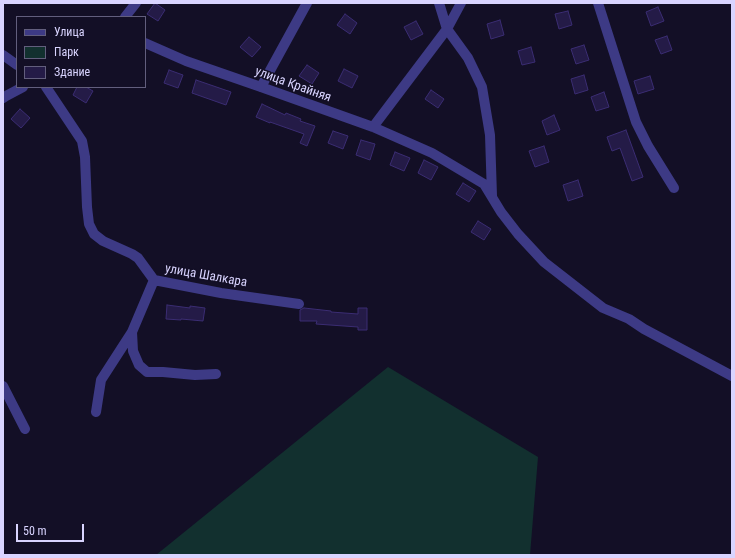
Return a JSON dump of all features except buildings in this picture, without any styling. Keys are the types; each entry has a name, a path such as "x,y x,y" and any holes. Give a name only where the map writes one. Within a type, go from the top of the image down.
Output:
{"street":[{"path":"126,16 136,3"},
{"path":"261,87 307,3"},
{"path":"439,3 447,29 468,58 482,87 490,135 492,196"},
{"path":"373,127 447,29 461,3"},
{"path":"598,3 636,122 648,146 674,188"},
{"name":"улица Крайняя","path":"146,43 186,61 373,127 432,153 484,184 501,212 518,234 544,262 603,308 629,319 644,329 732,376"},
{"path":"3,55 16,64"},
{"path":"3,98 20,88"},
{"name":"улица Шалкара","path":"47,88 82,141 85,157 89,224 94,234 103,241 138,258 154,280 221,293 299,304"},
{"path":"96,412 101,380 132,332 154,280"},
{"path":"132,332 133,351 139,365 147,372 195,375 216,374"},
{"path":"3,386 26,429"}],"green space":[{"path":"388,367 538,457 530,555 156,555"}]}
